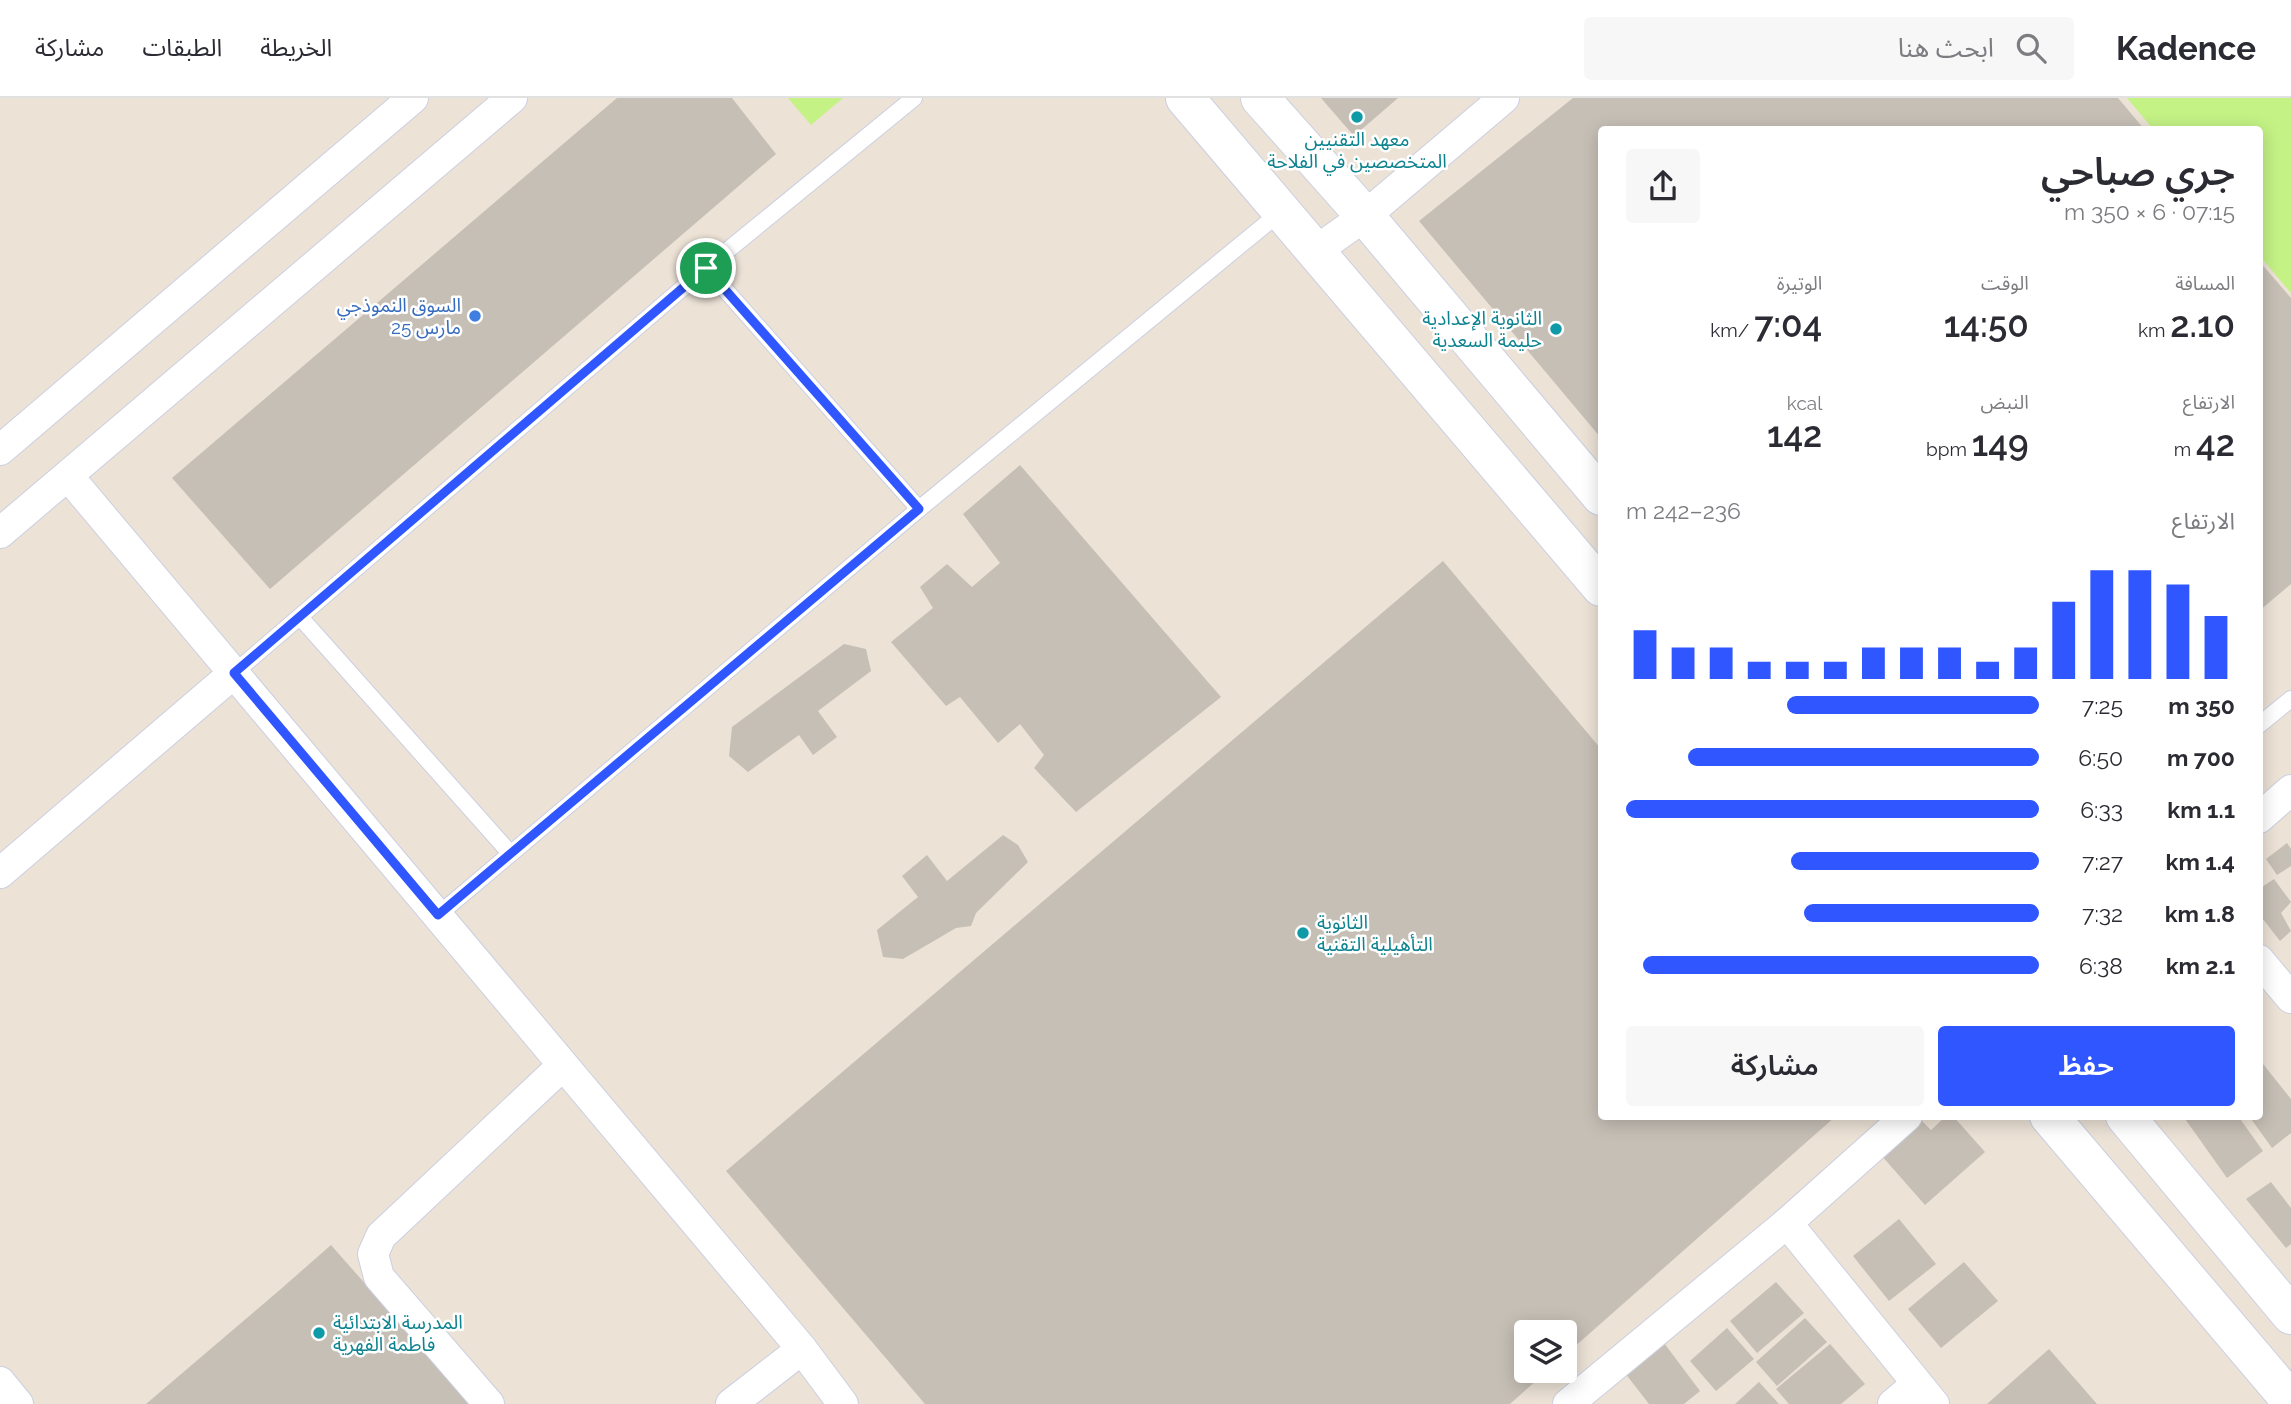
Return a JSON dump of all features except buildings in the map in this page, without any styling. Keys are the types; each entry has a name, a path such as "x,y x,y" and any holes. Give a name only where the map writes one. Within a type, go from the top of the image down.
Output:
{"street":[{"path":"0,450 413,98"},
{"path":"0,533 512,98"},
{"path":"1185,98 1598,583"},
{"path":"1260,98 1365,216 1598,492"},
{"path":"1317,250 1365,216 1504,98"},
{"path":"68,476 802,1349 843,1404"},
{"path":"0,873 234,673"},
{"path":"2263,814 2291,790"},
{"path":"2263,965 2291,998"},
{"path":"489,1404 379,1277 373,1254 381,1236 409,1207 562,1066"},
{"path":"1568,1404 1787,1223 1903,1120"},
{"path":"2052,1120 2291,1401"},
{"path":"2128,1120 2291,1315"},
{"path":"1787,1223 1926,1394 1893,1404"},
{"path":"731,1404 802,1349"},
{"path":"0,1382 18,1404"}],"lane":[{"path":"234,673 706,268 914,98"},
{"path":"438,915 919,509 1283,210"},
{"path":"706,268 919,509"},
{"path":"300,617 510,853"},
{"path":"2263,722 2291,699"}],"green space":[{"path":"788,98 843,98 811,125"},
{"path":"2127,98 2291,98 2291,293 2263,260 2263,126 2150,126"}],"place":[{"name":"معهد التقنيين المتخصصين في الفلاحة","path":"1357,117"},
{"name":"السوق النموذجي 25 مارس","path":"475,316"},
{"name":"الثانوية الإعدادية حليمة السعدية","path":"1556,329"},
{"name":"الثانوية التأهيلية التقنية","path":"1303,933"},
{"name":"المدرسة الابتدائية فاطمة الفهرية","path":"319,1333"}],"route":[{"path":"706,268 919,509 438,915 234,673 706,268"}]}
